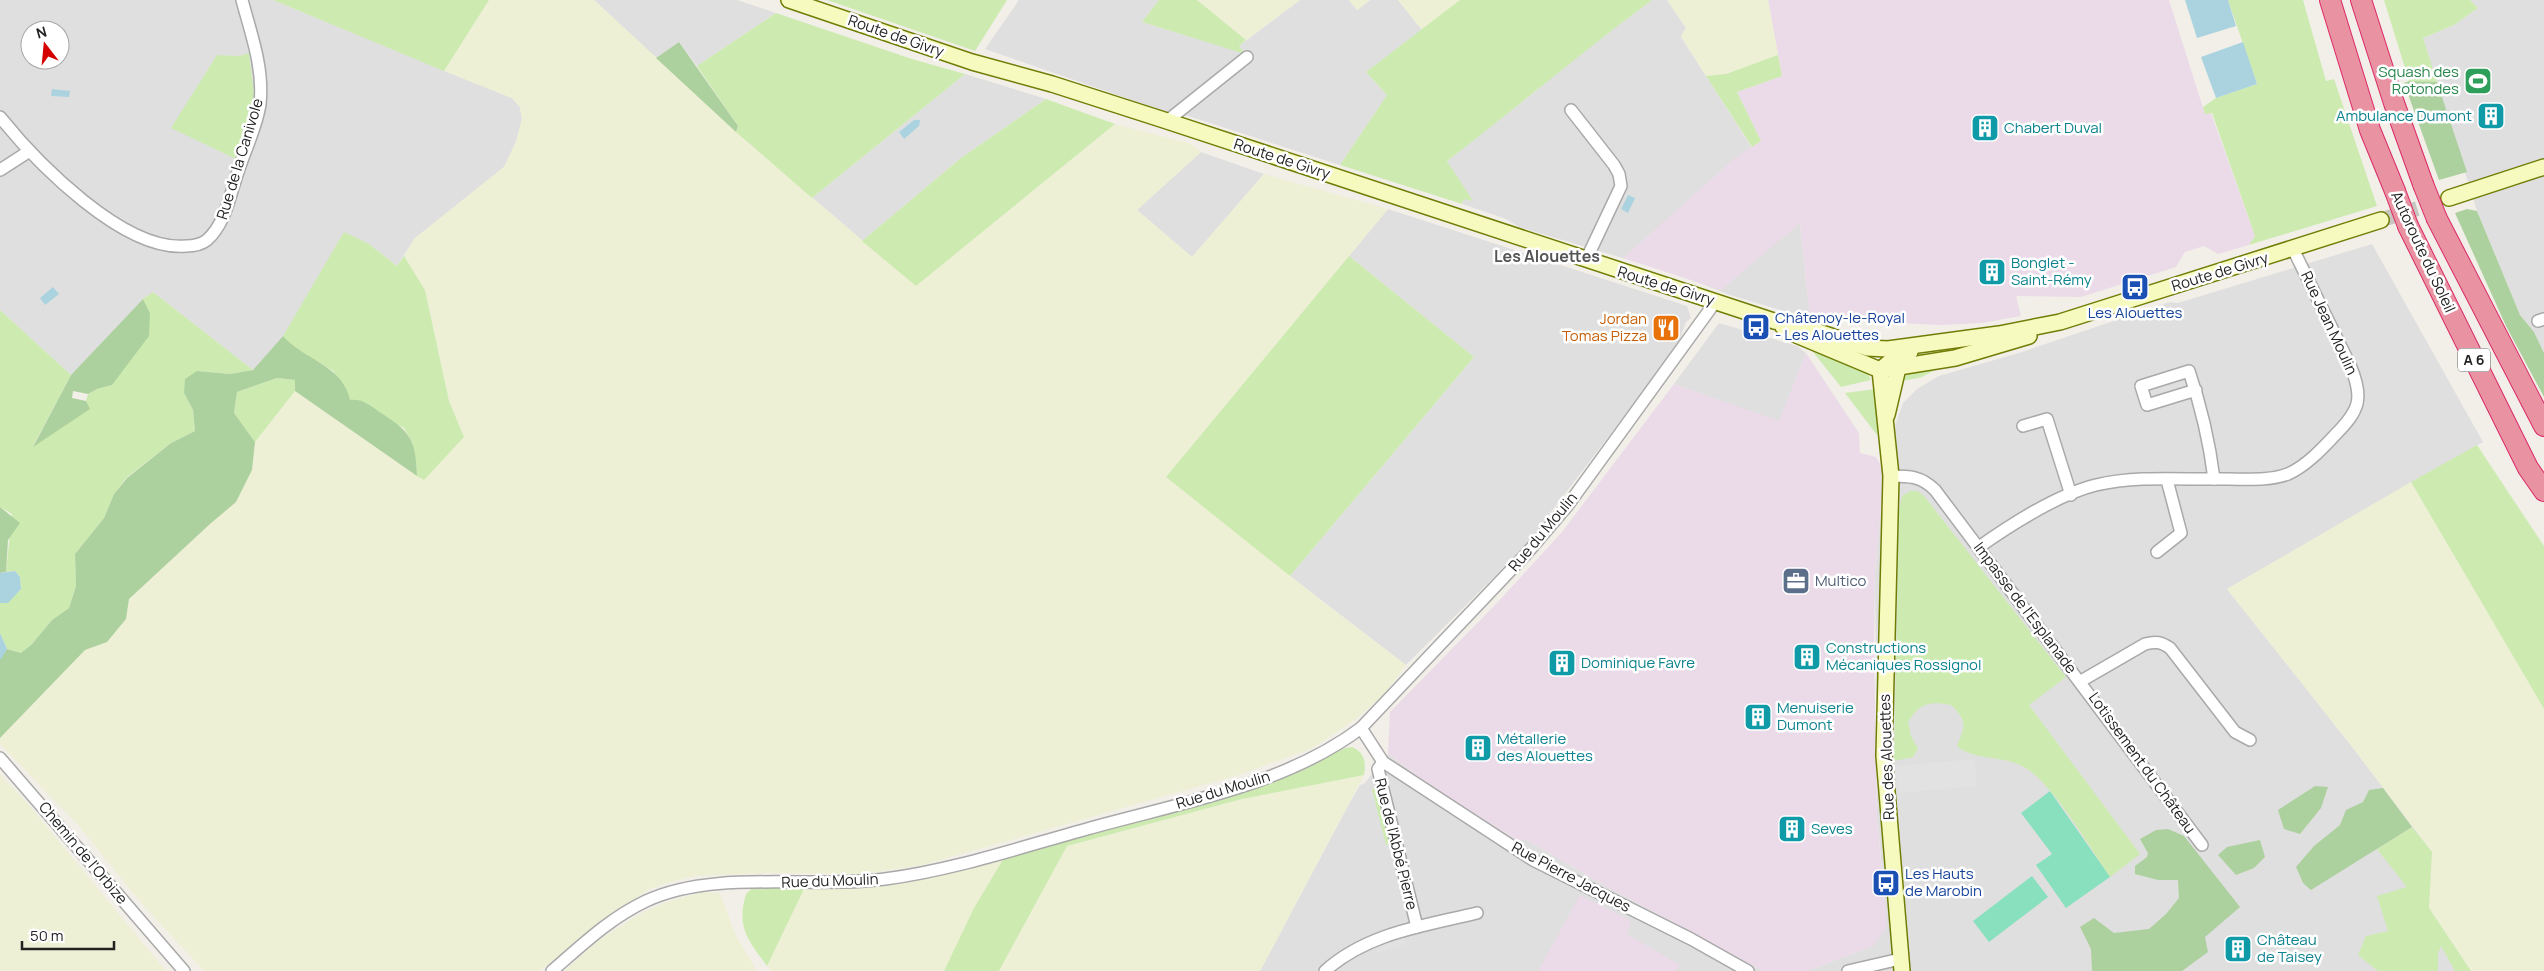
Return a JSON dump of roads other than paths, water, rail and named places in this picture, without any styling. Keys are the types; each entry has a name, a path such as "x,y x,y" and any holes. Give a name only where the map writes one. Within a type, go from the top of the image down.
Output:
{"highway":[{"name":"Autoroute du Soleil","path":"2330,0 2370,130 2408,226 2528,468 2544,492"},
{"name":"Autoroute du Soleil","path":"2361,0 2394,103 2437,219 2544,426"}],"main road":[{"name":"Route de Givry","path":"789,0 972,62 1052,84 1167,121 1774,321 1798,325 1867,348 1893,359 1993,348 2024,338 2060,322 2381,220"},
{"path":"2449,198 2544,167"},
{"name":"Route de Givry","path":"1774,321 1794,334 1880,370 1898,355 1977,337 2060,322"},
{"name":"Rue des Alouettes","path":"1885,423 1893,359"},
{"name":"Rue des Alouettes","path":"1880,370 1891,476 1884,756 1901,965"}],"street":[{"name":"Rue de la Canivole","path":"0,117 28,152 104,216 127,232 170,248 193,246 206,241 220,225 260,105 261,77 242,0"},
{"path":"1167,121 1247,57"},
{"path":"1571,110 1614,165 1619,174 1621,186 1586,260"},
{"path":"0,170 28,152"},
{"name":"Rue Jean Moulin","path":"1979,547 2008,527 2071,494 2111,482 2252,479 2289,473 2317,453 2351,419 2359,398 2357,382 2293,249"},
{"name":"Rue du Moulin","path":"552,971 612,920 668,892 698,886 726,884 853,882 885,879 963,864 1248,784 1298,765 1335,748 1361,728 1528,552 1568,505 1716,301"},
{"path":"2196,390 2147,405 2141,386 2190,371 2196,390 2206,424 2214,479"},
{"path":"2023,426 2047,419 2071,494"},
{"name":"Impasse de l'Esplanade","path":"1891,476 1915,476 1926,481 1979,547 2081,682 2145,644 2163,643 2170,648 2235,732 2250,740"},
{"path":"2157,552 2181,533 2167,480"},
{"name":"Lotissement du Château","path":"2081,682 2202,845"},
{"name":"Rue Pierre Jacques","path":"1361,728 1383,762 1533,860 1691,939 1748,971"},
{"name":"Chemin de l'Orbize","path":"0,758 184,971"},
{"name":"Rue de l'Abbé Pierre","path":"1383,762 1378,769 1417,927"},
{"name":"Rue de l'Abbé Pierre","path":"1325,971 1358,946 1376,938 1477,913"},
{"path":"1848,971 1901,965"}],"water":[{"path":"2185,0 2228,0 2236,26 2197,38"},
{"path":"2243,42 2257,84 2216,98 2201,57"},
{"path":"52,89 70,91 69,97 51,96"},
{"path":"914,120 920,120 919,126 904,139 899,132"},
{"path":"1628,195 1635,198 1628,213 1621,209"},
{"path":"53,287 59,294 45,305 40,298"},
{"path":"15,571 20,577 21,589 8,603 0,603 0,573"},
{"path":"0,633 7,649 1,659 0,659"}],"tunnel":[{"path":"2381,220 2441,201"}],"place":[{"name":"Squash des Rotondes","path":"2478,81"},
{"name":"Ambulance Dumont","path":"2491,116"},
{"name":"Chabert Duval","path":"1985,128"},
{"name":"Bonglet - Saint-Rémy","path":"1992,272"},
{"name":"Les Alouettes","path":"2135,287"},
{"name":"Châtenoy-le-Royal - Les Alouettes","path":"1756,327"},
{"name":"Jordan Tomas Pizza","path":"1666,328"},
{"name":"Multico","path":"1796,581"},
{"name":"Constructions Mécaniques Rossignol","path":"1807,657"},
{"name":"Dominique Favre","path":"1562,663"},
{"name":"Menuiserie Dumont","path":"1758,717"},
{"name":"Métallerie des Alouettes","path":"1478,748"},
{"name":"Seves","path":"1792,829"},
{"name":"Les Hauts de Marobin","path":"1886,883"},
{"name":"Château de Taisey","path":"2238,949"}],"district":[{"name":"Les Alouettes","path":"1547,256"}]}
